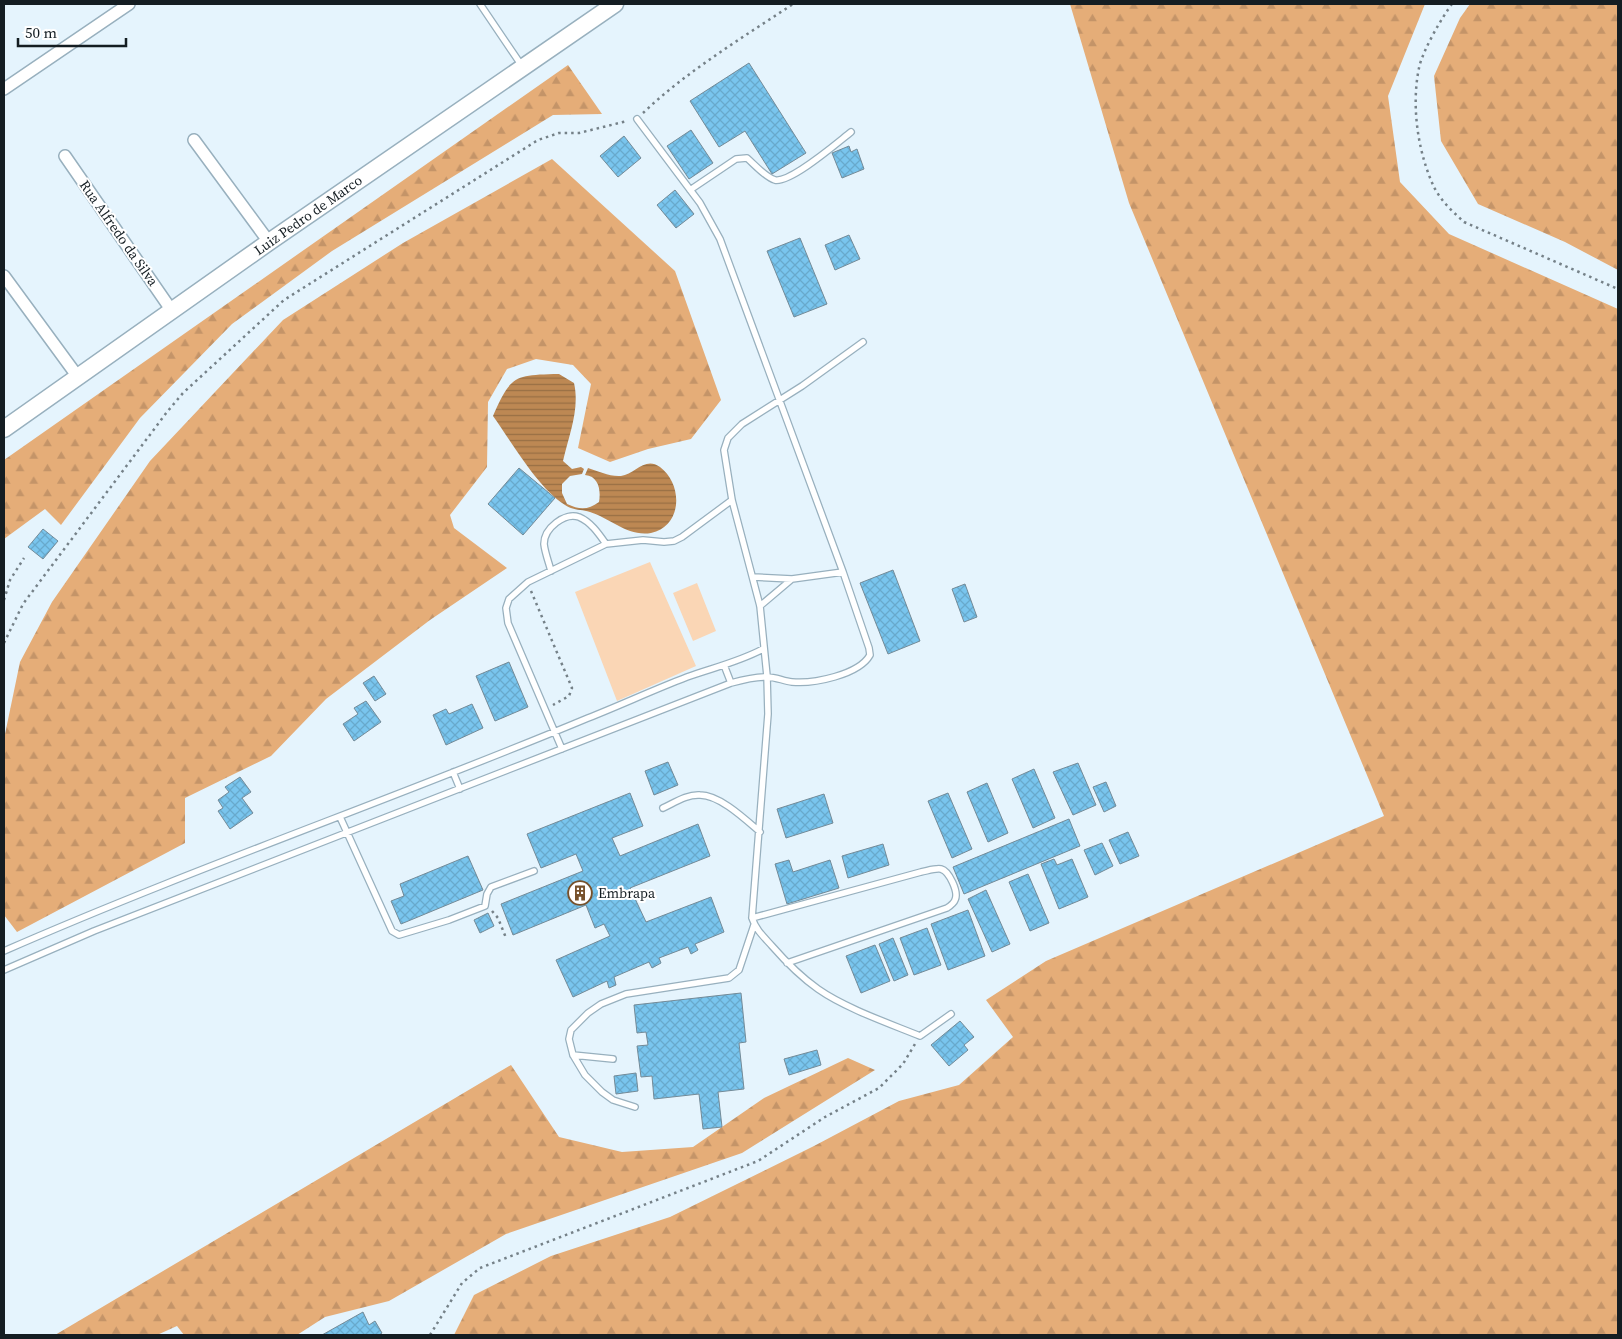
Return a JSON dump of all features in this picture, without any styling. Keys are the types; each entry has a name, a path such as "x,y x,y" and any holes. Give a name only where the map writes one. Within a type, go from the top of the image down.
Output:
{"main road":[{"name":"Luiz Pedro de Marco","path":"4,430 269,242 615,4"}],"street":[{"path":"4,89 129,4"},
{"path":"194,140 269,242"},
{"name":"Rua Alfredo da Silva","path":"65,156 172,311"},
{"path":"4,276 78,377"}],"lane":[{"path":"480,4 523,68"},
{"path":"4,970 94,931 731,683 767,676 792,682 830,678 867,661 870,655 869,648 843,572 720,239 711,220 637,119"},
{"path":"690,190 736,159 742,158 747,158 774,180 790,177 821,156 851,132"},
{"path":"863,342 802,386 742,424 728,438 724,450 732,500 760,606 767,676 768,714 752,918 754,925 787,963 817,988 832,997 920,1036 952,1014"},
{"path":"562,749 505,615 509,599 528,582 606,544 642,540 674,541 732,500"},
{"path":"551,571 544,544 547,532 552,525 576,516 583,519 597,531 606,544"},
{"path":"753,577 792,579 843,572"},
{"path":"760,606 792,579"},
{"path":"4,951 94,912 555,732 684,678 752,655 764,649"},
{"path":"724,665 731,683"},
{"path":"453,772 460,789"},
{"path":"663,808 688,796 701,794 734,810 760,832"},
{"path":"340,817 392,931 399,935 449,920 485,906 487,894 491,888 534,872"},
{"path":"752,918 921,872 936,869 947,872 957,894 955,901 947,908 787,963"},
{"path":"635,1107 613,1100 585,1076 573,1055 569,1039 572,1030 588,1013 601,1004 626,994 730,978 738,970 754,925"},
{"path":"573,1055 612,1059"}],"path":[{"path":"4,643 24,604 183,392 284,300 538,140 559,133 579,133 637,119 658,99 694,71 793,4"},
{"path":"1452,4 1432,38 1419,67 1416,95 1417,124 1424,157 1435,188 1449,208 1464,222 1618,289"},
{"path":"4,600 10,580 24,558"},
{"path":"528,582 572,688 569,696 545,710"},
{"path":"485,906 498,918 506,938"},
{"path":"430,1335 462,1283 480,1268 758,1161 825,1117 879,1088 904,1064 920,1036"}],"green space":[{"path":"1070,4 1425,4 1388,96 1400,182 1449,234 1618,309 1618,1335 454,1335 474,1295 551,1256 670,1217 814,1146 899,1101 959,1085 1013,1037 986,1000 1046,961 1384,816 1129,203"},
{"path":"1470,4 1618,4 1618,270 1565,242 1478,204 1441,141 1434,76 1460,18"},
{"path":"568,65 602,114 553,115 332,251 232,324 140,418 61,525 45,509 4,539 4,460"},
{"path":"552,159 675,271 721,400 691,439 648,449 610,462 578,448 591,384 573,365 536,359 507,369 488,402 487,467 450,515 454,528 507,568 430,620 326,699 271,756 185,798 185,843 17,932 4,915 4,739 20,662 52,602 150,461 283,320 403,243"},
{"path":"848,1058 875,1070 742,1153 506,1234 389,1301 325,1317 297,1335 184,1335 177,1326 157,1335 55,1335 511,1065 559,1137 622,1152 693,1147 764,1098"}],"shaded area":[{"path":"559,374 574,383 576,402 563,461 572,469 581,467 584,469 582,474 570,476 562,484 562,493 567,504 584,508 591,507 599,502 600,493 596,481 590,476 585,475 588,468 608,475 621,476 645,464 655,464 668,474 676,494 674,514 662,529 651,533 635,532 587,511 565,505 535,476 493,416 505,392 516,380 532,375"},
{"path":"650,562 696,666 617,701 575,592"},
{"path":"697,583 716,631 693,641 673,593"}],"building":[{"path":"749,63 806,153 772,174 745,131 719,147 690,101"},
{"path":"691,130 713,163 689,179 667,146"},
{"path":"624,136 641,158 618,177 600,156"},
{"path":"849,146 851,152 857,149 864,169 842,178 832,153"},
{"path":"675,190 694,214 676,228 657,205"},
{"path":"849,235 860,259 835,270 825,245"},
{"path":"800,238 827,304 794,317 767,251"},
{"path":"519,468 555,498 523,535 488,504"},
{"path":"43,529 58,541 43,559 28,547"},
{"path":"893,570 920,641 888,654 860,583"},
{"path":"965,584 977,617 964,622 952,589"},
{"path":"509,662 528,707 495,721 476,676"},
{"path":"374,676 386,694 375,701 363,683"},
{"path":"366,701 381,722 354,741 343,724 358,714 354,708"},
{"path":"472,704 483,728 446,745 433,715 446,709 449,714"},
{"path":"668,762 678,785 654,795 645,771"},
{"path":"1078,763 1096,805 1073,815 1053,772"},
{"path":"1034,769 1055,818 1033,828 1012,779"},
{"path":"240,777 251,792 242,798 253,813 230,829 218,811 223,808 218,800 229,792 225,787"},
{"path":"1106,782 1116,806 1104,812 1093,787"},
{"path":"987,783 1008,833 988,842 967,792"},
{"name":"Embrapa","path":"630,793 643,826 612,838 620,856 698,824 710,856 630,888 646,922 711,897 724,932 695,944 698,950 691,954 688,947 659,958 661,963 652,968 649,962 614,977 616,985 609,988 607,981 573,997 556,960 610,936 604,924 595,928 586,905 513,935 501,904 583,871 576,854 541,868 527,834"},
{"path":"948,793 972,849 952,858 928,801"},
{"path":"824,794 833,823 786,838 777,809"},
{"path":"1069,819 1080,846 964,894 953,867"},
{"path":"1128,832 1139,856 1120,864 1109,840"},
{"path":"1102,843 1113,866 1095,875 1084,850"},
{"path":"883,844 889,865 848,878 842,856"},
{"path":"468,856 483,890 401,924 391,901 404,896 400,884"},
{"path":"1054,859 1057,865 1072,859 1088,897 1059,909 1041,864"},
{"path":"789,860 793,872 830,860 839,888 787,904 775,864"},
{"path":"1028,874 1049,923 1030,931 1009,882"},
{"path":"986,890 1010,944 992,952 968,899"},
{"path":"968,910 985,956 948,970 931,924"},
{"path":"488,913 494,926 480,933 474,920"},
{"path":"927,928 941,965 914,975 900,938"},
{"path":"893,938 908,975 894,981 879,944"},
{"path":"875,945 890,981 861,993 846,956"},
{"path":"741,993 746,1042 739,1043 744,1089 718,1092 722,1127 703,1129 699,1094 654,1099 652,1076 641,1077 637,1046 648,1045 646,1032 637,1033 634,1005"},
{"path":"960,1021 974,1037 964,1045 968,1050 949,1066 931,1045"},
{"path":"817,1050 821,1065 789,1075 784,1059"},
{"path":"636,1073 638,1091 616,1094 614,1076"},
{"path":"363,1312 369,1325 375,1321 382,1333 379,1335 322,1335"}],"place":[{"name":"Embrapa","path":"580,893"}]}
